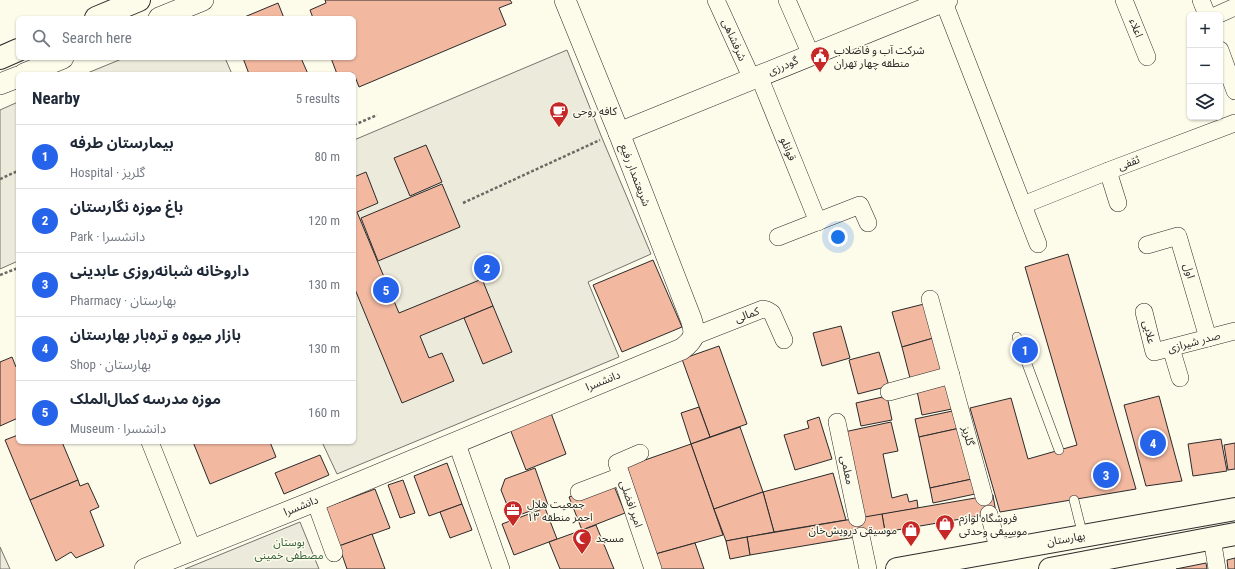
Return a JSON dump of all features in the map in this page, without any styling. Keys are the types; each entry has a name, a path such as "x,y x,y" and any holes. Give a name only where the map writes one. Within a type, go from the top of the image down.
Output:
{"main road":[{"path":"101,16 139,0"},
{"path":"0,58 16,51"},
{"name":"بهارستان","path":"897,569 1235,509"},
{"path":"1050,569 1235,534"}],"street":[{"path":"165,16 203,0"},
{"name":"شریعتمدار رفیع","path":"565,0 619,133 691,319 694,329 688,342"},
{"name":"شرفشاهی","path":"716,0 755,78"},
{"path":"787,0 811,55"},
{"path":"945,0 1038,244"},
{"name":"گودرزی","path":"619,133 945,0"},
{"name":"اعلاء","path":"1124,0 1147,57"},
{"path":"1201,0 1206,12"},
{"path":"1223,12 1235,6"},
{"path":"1223,58 1235,89"},
{"path":"29,72 58,60"},
{"path":"0,84 16,77"},
{"name":"قوانلو","path":"755,78 818,222"},
{"name":"ثقفی","path":"1023,205 1235,123"},
{"path":"1108,171 1118,203"},
{"path":"778,237 860,205 868,223"},
{"name":"اول","path":"1147,245 1178,236 1208,338"},
{"name":"گلریز","path":"930,299 984,497"},
{"name":"کمالی","path":"688,342 763,309 772,313 784,340"},
{"name":"علایی","path":"1144,312 1154,352"},
{"name":"صدر شیرازی","path":"1154,352 1235,331"},
{"name":"دانشسرا","path":"146,569 315,501 688,342"},
{"path":"1171,348 1180,378"},
{"path":"889,392 951,375"},
{"name":"معلمی","path":"837,422 858,518"},
{"path":"456,441 501,569"},
{"path":"151,444 193,550"},
{"name":"امیر افضلی","path":"640,453 617,463 653,569"},
{"path":"579,492 621,476"},
{"path":"315,501 334,553"},
{"path":"989,514 999,551"},
{"path":"861,536 868,569"},
{"path":"1212,538 1217,569"}],"lane":[{"path":"1017,337 1059,450"},
{"path":"1074,500 1083,536"}],"path":[{"path":"356,124 377,115"},
{"path":"463,204 602,138 619,133"},
{"path":"0,179 16,172"},
{"path":"0,275 16,269"}],"green space":[{"path":"567,50 651,254 588,282 619,357 337,474 323,444 356,444 356,139"},
{"path":"119,60 226,60 231,72 90,72"},
{"path":"16,103 16,262 0,269 0,110"},
{"name":"بوستان مصطفی خمینی","path":"300,522 319,569 185,569"}],"shaded area":[{"path":"0,547 10,569 0,569"}],"building":[{"path":"325,0 510,0 512,3 499,8 506,25 359,87 356,79 356,72 336,72 332,60 356,60 356,16 312,16 310,10 326,3"},
{"path":"278,3 283,16 247,16"},
{"path":"244,60 302,60 307,72 248,72"},
{"path":"426,145 442,182 410,196 394,158"},
{"path":"366,172 378,203 357,212 399,313 482,279 493,306 420,336 429,358 442,353 454,381 402,403 356,292 356,176"},
{"path":"442,184 460,227 378,261 361,218"},
{"path":"1068,254 1136,489 1000,512 970,408 1011,398 1028,459 1077,445 1025,267"},
{"path":"653,260 682,327 622,352 593,285"},
{"path":"928,303 937,337 902,347 892,312"},
{"path":"493,306 512,352 483,364 464,318"},
{"path":"841,326 850,358 822,366 813,333"},
{"path":"937,337 946,373 911,382 902,347"},
{"path":"719,346 747,424 710,437 682,359"},
{"path":"879,352 889,386 858,394 849,360"},
{"path":"12,357 16,367 16,419 0,426 0,362"},
{"path":"946,384 952,409 922,415 917,391"},
{"path":"887,396 892,420 861,426 856,403"},
{"path":"1159,396 1182,481 1146,486 1124,405"},
{"path":"699,407 710,437 691,444 681,413"},
{"path":"957,410 960,428 919,437 915,419"},
{"path":"551,413 566,454 526,470 510,429"},
{"path":"819,417 832,459 795,470 784,435 809,428 807,421"},
{"path":"891,422 898,451 883,454 892,498 907,494 909,502 917,500 918,508 862,518 844,432"},
{"path":"740,427 763,492 714,509 691,444"},
{"path":"960,428 972,479 930,488 919,437"},
{"path":"16,436 16,444 63,444 78,480 30,500 5,440"},
{"path":"1221,439 1227,471 1193,476 1188,444"},
{"path":"1235,443 1235,469 1228,470 1224,445"},
{"path":"194,444 271,444 276,457 210,484"},
{"path":"691,444 723,535 652,555 622,468"},
{"path":"320,455 329,475 284,494 275,473"},
{"path":"447,463 462,504 429,516 414,476"},
{"path":"535,468 548,505 516,516 511,515 501,490 505,479"},
{"path":"833,473 846,520 774,532 763,492"},
{"path":"972,479 975,494 933,503 930,488"},
{"path":"78,480 80,486 88,483 99,507 90,511 104,546 76,558 71,552 56,561 30,500"},
{"path":"403,480 415,513 400,518 388,485"},
{"path":"612,481 625,513 582,530 569,497"},
{"path":"375,489 390,528 339,546 324,508"},
{"path":"763,492 774,532 726,541 714,509"},
{"path":"993,495 996,513 885,532 882,514"},
{"path":"462,504 472,530 450,538 440,512"},
{"path":"545,508 557,539 514,555 502,524"},
{"path":"882,514 885,532 750,555 747,537"},
{"name":"مسجد","path":"596,525 614,569 560,569 549,542"},
{"path":"372,534 385,569 347,569 339,546"},
{"path":"747,537 750,555 730,559 726,541"},
{"path":"695,543 704,569 657,569 652,555"},
{"path":"1235,558 1235,569 1228,569 1227,560"},
{"path":"1206,563 1207,569 1176,569"}],"place":[{"name":"شرکت آب و فاضلاب منطقه چهار تهران","path":"820,73"},
{"name":"کافه روحی","path":"559,128"},
{"name":"باغ موزه نگارستان","path":"487,268"},
{"name":"موزه مدرسه کمال‌الملک","path":"386,290"},
{"name":"بیمارستان طرفه","path":"1025,350"},
{"name":"بازار میوه و تره‌بار بهارستان","path":"1153,443"},
{"name":"داروخانه شبانه‌روزی عابدینی","path":"1106,475"},
{"name":"جمعیت هلال احمر منطقه ۱۳","path":"513,527"},
{"name":"فروشگاه لوازم موسیقی وحدتی","path":"945,541"},
{"name":"موسیقی درویش‌خان","path":"911,547"},
{"name":"مسجد","path":"582,555"}]}
